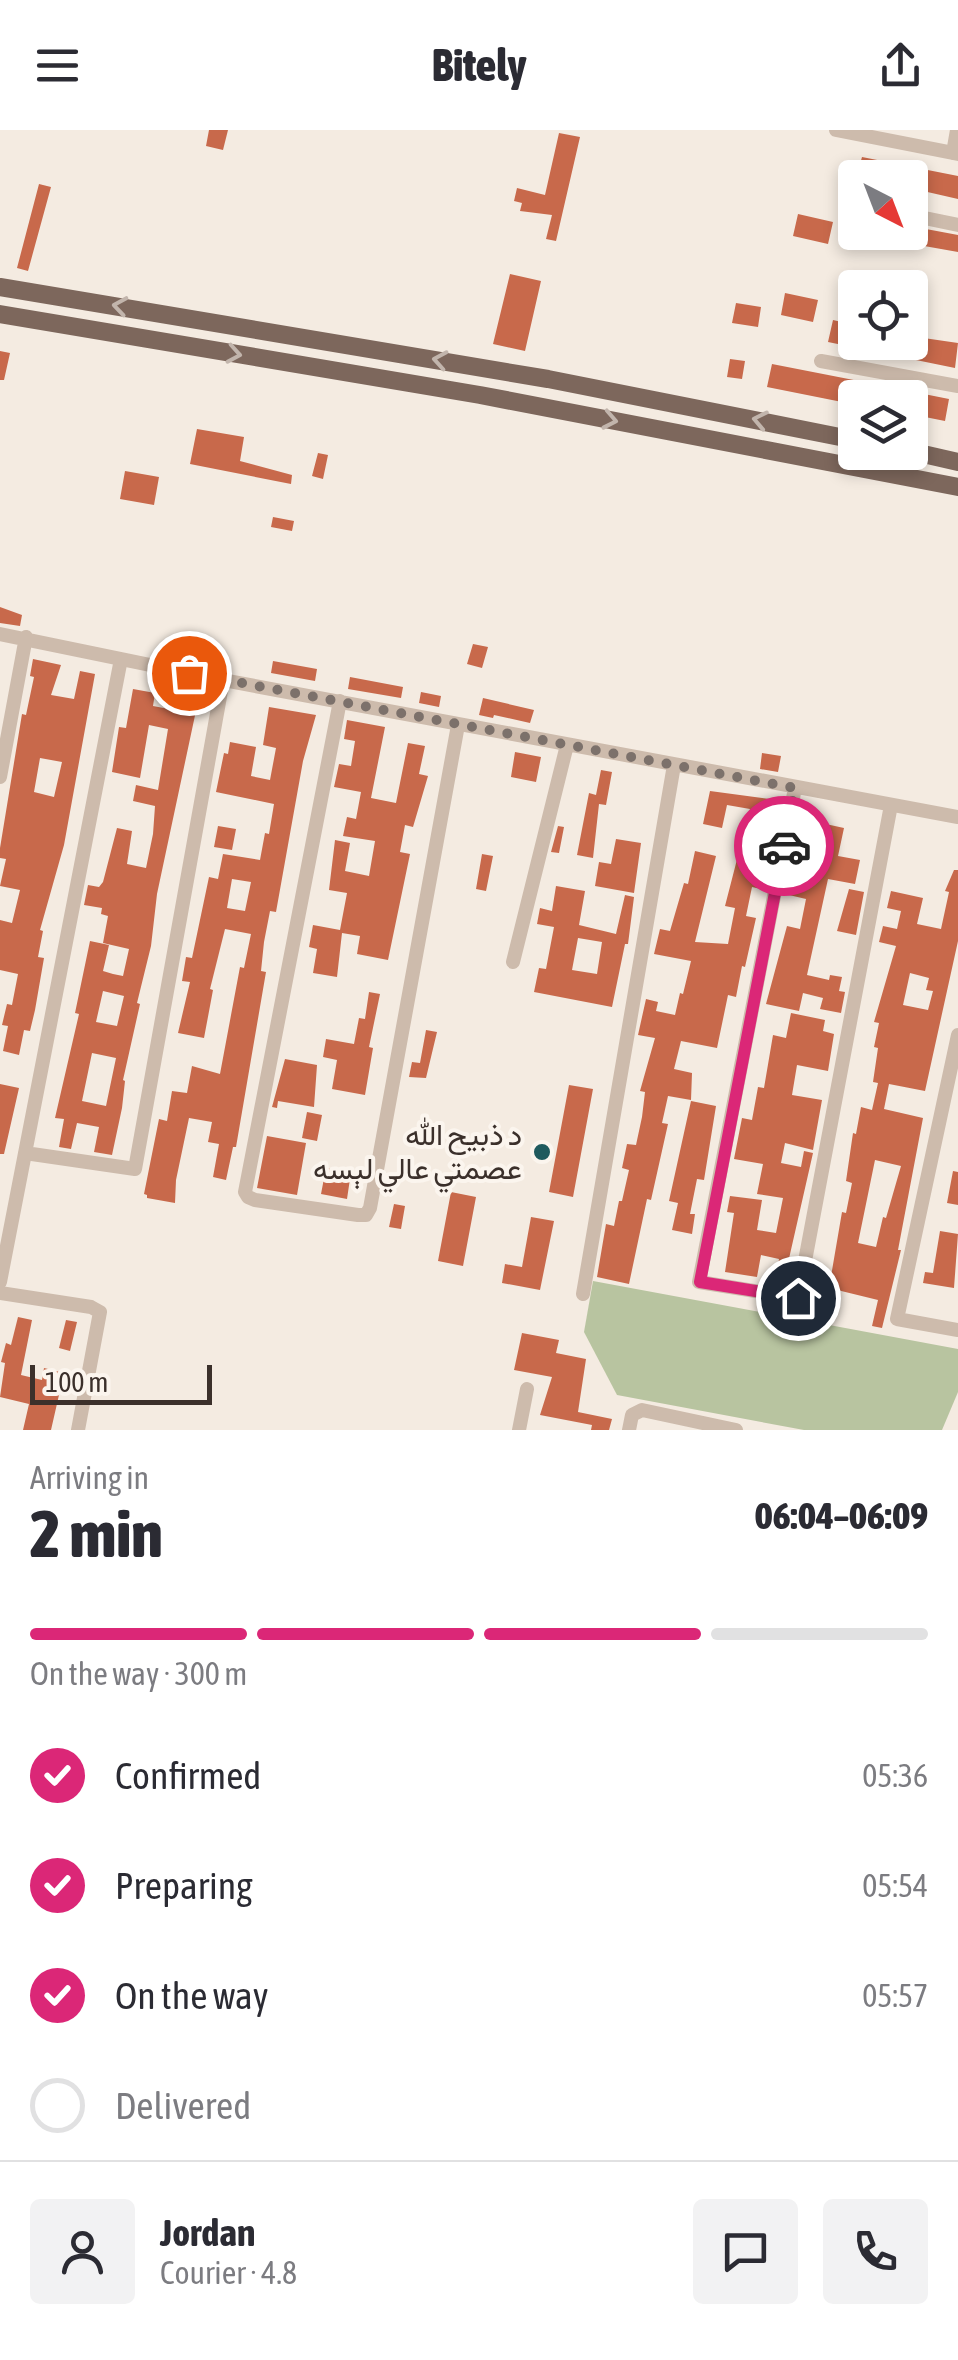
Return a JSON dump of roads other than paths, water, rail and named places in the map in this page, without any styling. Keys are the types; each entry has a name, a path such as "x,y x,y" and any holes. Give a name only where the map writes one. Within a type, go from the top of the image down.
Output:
{"main road":[{"path":"0,286 548,379 838,437"},
{"path":"0,314 511,401 958,486"},
{"path":"511,401 516,374"},
{"path":"542,407 548,379"},
{"path":"928,456 958,462"}],"street":[{"path":"836,130 955,153 957,130"},
{"path":"928,219 958,225"},
{"path":"820,361 958,386"},
{"path":"0,634 223,680 958,817"},
{"path":"0,777 26,638"},
{"path":"0,1282 122,659"},
{"path":"25,1153 136,1169 223,680"},
{"path":"340,701 245,1192 248,1198 256,1200 358,1215 366,1215 370,1208 458,724"},
{"path":"513,962 567,745"},
{"path":"582,1294 674,765"},
{"path":"795,788 700,1282 798,1298 892,805"},
{"path":"958,1036 897,1319 958,1330"},
{"path":"0,1293 91,1307 100,1312 78,1430"},
{"path":"519,1430 527,1389"},
{"path":"629,1430 632,1415 642,1410 736,1430"}],"place":[{"name":"د ذبیح الله عصمتي عالي لېسه","path":"542,1152"}]}
